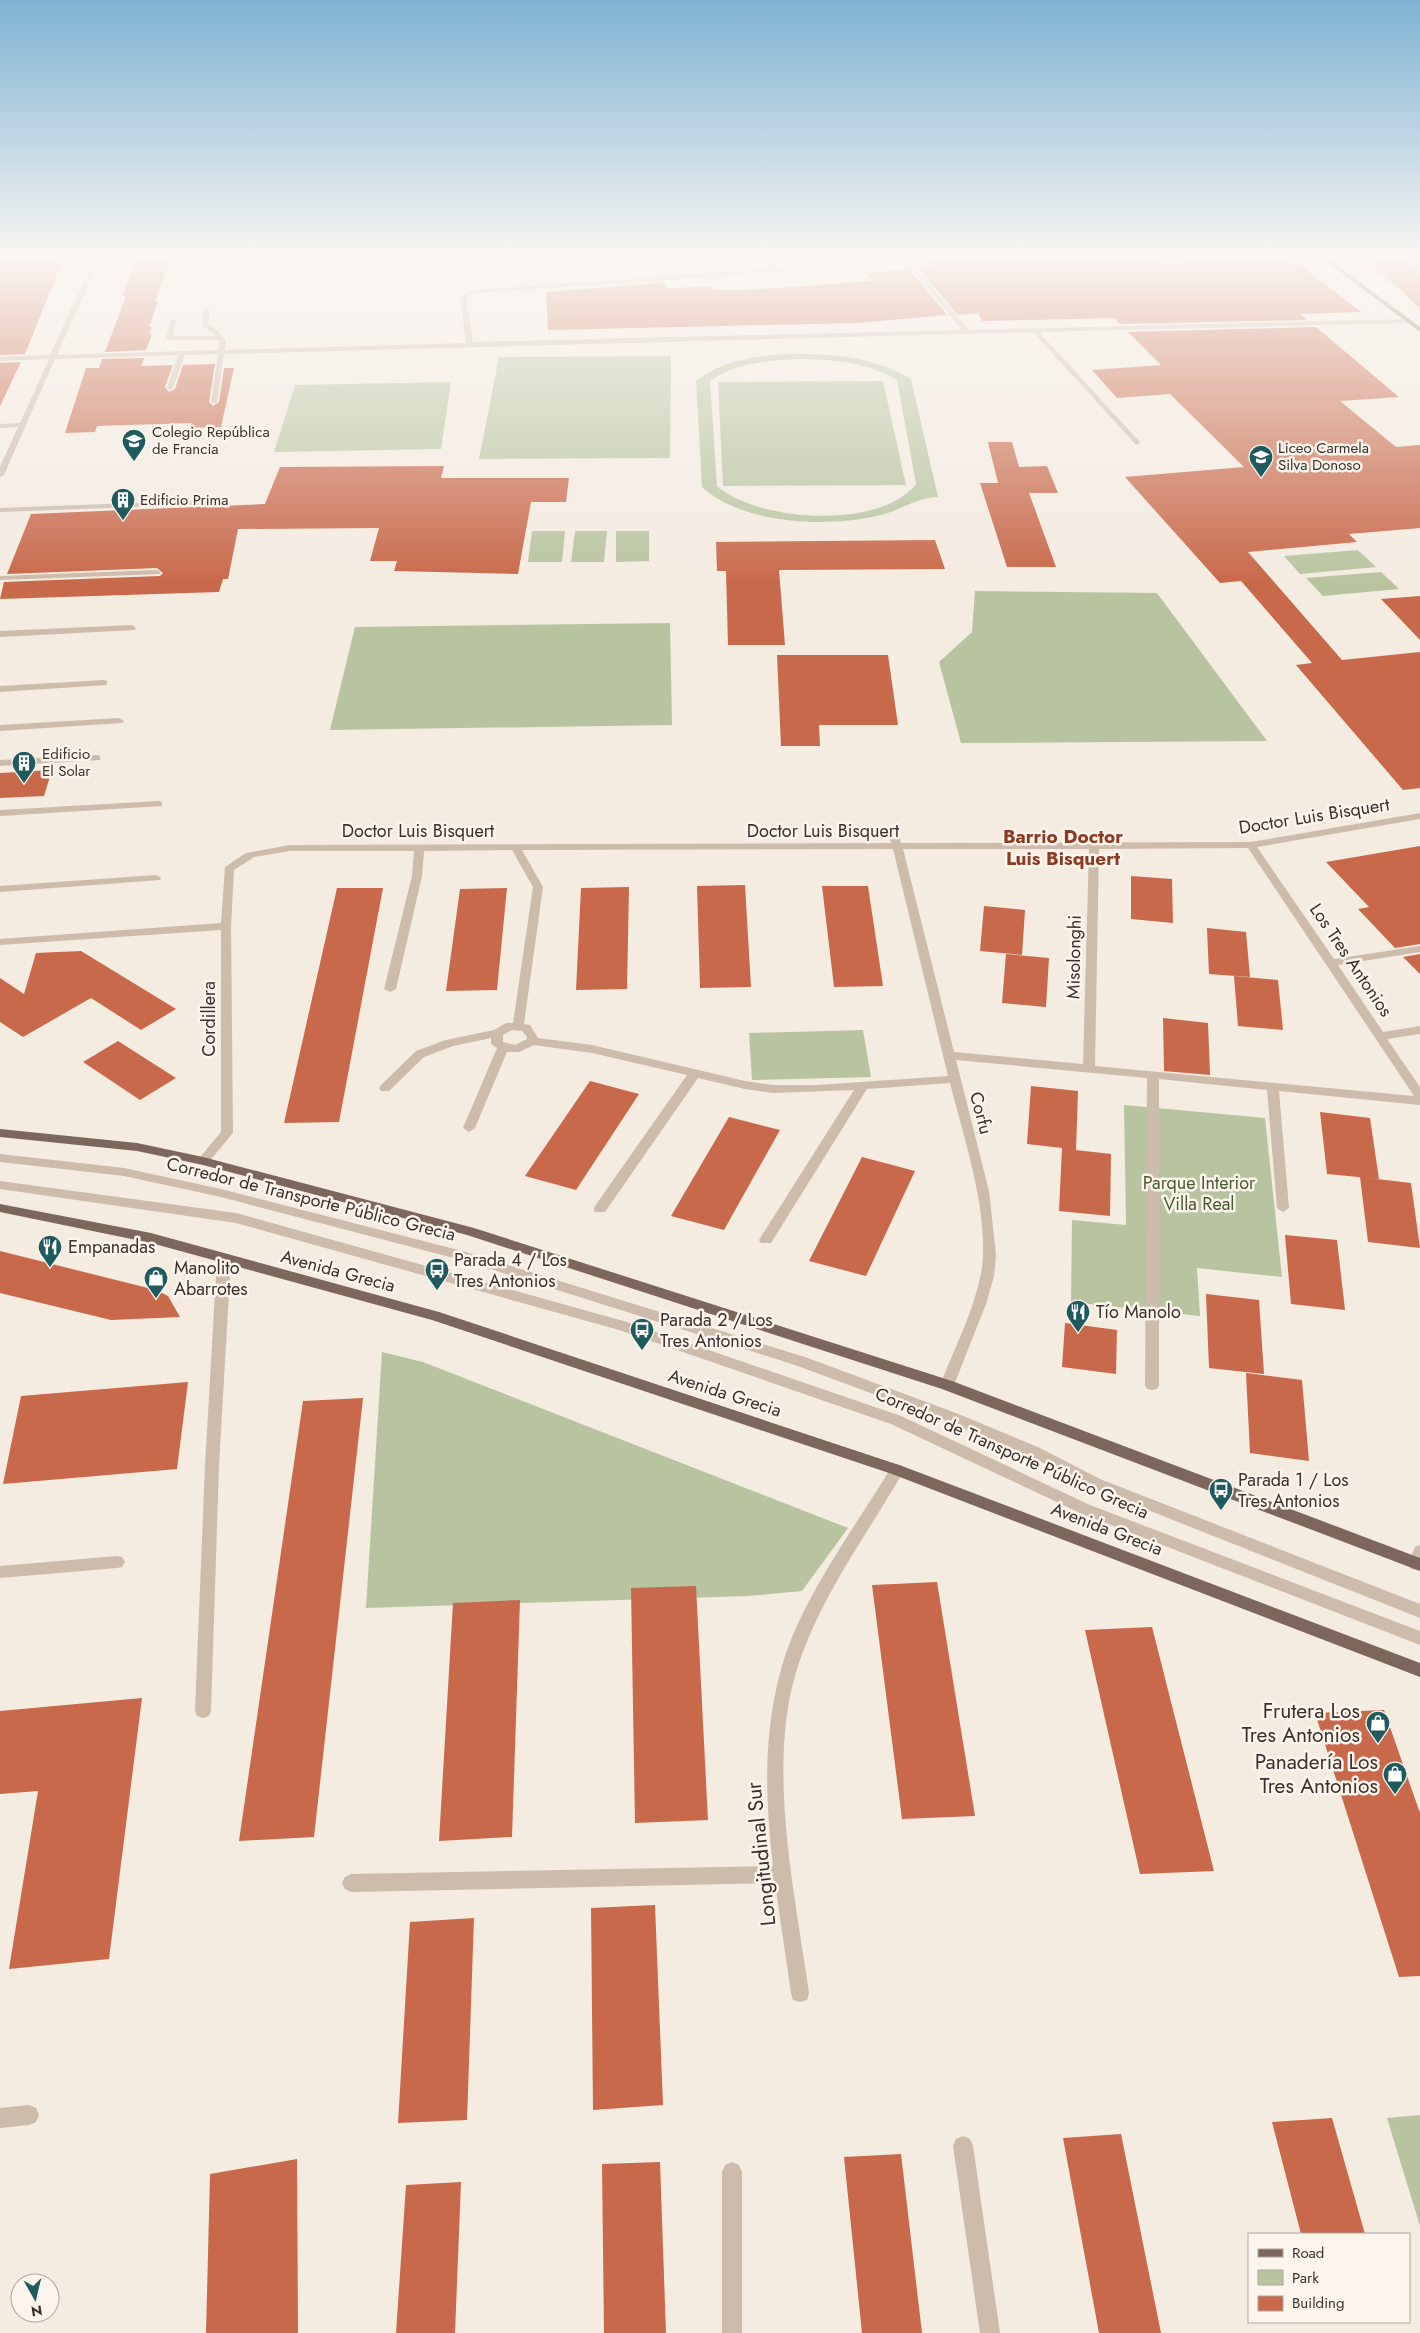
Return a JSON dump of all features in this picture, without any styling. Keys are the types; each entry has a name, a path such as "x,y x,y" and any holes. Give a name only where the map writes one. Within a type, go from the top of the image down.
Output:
{"main road":[{"path":"0,1133 137,1147 203,1161 469,1231 947,1385 1419,1560"},
{"name":"Avenida Grecia","path":"0,1208 109,1228 434,1316 897,1470 1420,1670"}],"street":[{"path":"0,475 48,366"},
{"path":"170,388 178,366"},
{"path":"214,402 220,366"},
{"path":"1066,366 1136,443"},
{"path":"0,426 22,425"},
{"path":"0,510 213,502"},
{"path":"0,578 158,572"},
{"path":"0,634 132,628"},
{"path":"0,688 104,683"},
{"path":"0,728 119,721"},
{"path":"0,763 97,758"},
{"path":"0,813 159,804"},
{"name":"Doctor Luis Bisquert","path":"229,869 240,858 258,852 290,848 1251,845 1420,816"},
{"name":"Corfu","path":"893,830 983,1191 988,1228 987,1274 977,1308 947,1385"},
{"name":"Los Tres Antonios","path":"1251,845 1420,1096"},
{"name":"Misolonghi","path":"1089,1068 1094,846"},
{"path":"390,989 416,876 419,847"},
{"path":"514,847 538,887 518,1026"},
{"name":"Cordillera","path":"203,1161 226,1133 226,926 229,869"},
{"path":"0,889 156,878"},
{"path":"0,942 226,926"},
{"path":"1332,963 1420,949"},
{"path":"385,1088 420,1054 450,1043 497,1033 502,1029 518,1026 531,1032 533,1036 532,1042"},
{"path":"1380,1036 1420,1030"},
{"path":"497,1033 497,1044 503,1047 519,1049 532,1042 592,1049 773,1089 863,1086 954,1079"},
{"path":"469,1128 503,1047"},
{"path":"948,1055 1420,1101"},
{"path":"600,1210 695,1073"},
{"path":"1152,1385 1153,1075"},
{"path":"766,1240 863,1086"},
{"path":"1273,1087 1283,1208"},
{"name":"Corredor de Transporte Público Grecia","path":"0,1158 124,1172 221,1193 466,1257 800,1361 952,1417 1035,1452 1095,1483 1420,1611"},
{"name":"Corredor de Transporte Público Grecia","path":"0,1185 236,1218 622,1326 896,1420 1085,1509 1420,1638"},
{"path":"204,1711 212,1465 224,1258"},
{"name":"Longitudinal Sur","path":"800,1993 775,1814 775,1732 787,1676 808,1621 897,1470"},
{"path":"0,1572 117,1562"},
{"path":"351,1883 784,1874"},
{"path":"0,2118 29,2115"},
{"path":"963,2146 990,2333"},
{"path":"732,2172 732,2333"}],"green space":[{"path":"497,366 671,366 670,458 479,459"},
{"path":"722,366 744,366 710,381 717,486 736,498 760,507 788,513 818,516 848,514 876,509 899,499 916,484 897,380 863,366 883,366 911,379 938,497 916,501 881,515 860,519 812,522 763,516 720,500 702,487 696,381"},
{"path":"883,381 906,485 723,486 718,382"},
{"path":"451,382 441,449 274,452 295,385"},
{"path":"532,531 565,531 562,562 528,562"},
{"path":"575,531 607,531 604,562 571,562"},
{"path":"616,531 649,531 649,561 616,562"},
{"path":"1358,550 1376,567 1300,574 1284,556"},
{"path":"1381,572 1399,589 1323,596 1306,578"},
{"path":"975,591 1157,593 1267,741 961,743 939,662 972,632"},
{"path":"670,623 672,725 330,730 355,627"},
{"path":"863,1030 871,1077 752,1080 749,1033"},
{"name":"Parque Interior Villa Real","path":"1124,1105 1265,1118 1282,1277 1197,1268 1200,1316 1071,1302 1072,1220 1126,1225"},
{"path":"382,1352 423,1362 848,1528 802,1591 748,1596 366,1608"},
{"path":"1420,2115 1420,2226 1387,2118"}],"building":[{"path":"0,366 19,366 0,406"},
{"path":"100,366 173,366 165,387 169,392 175,389 183,366 215,366 209,402 213,406 219,402 224,368 234,368 221,427 190,428 192,423 97,426 95,432 65,433 86,368 99,368"},
{"path":"1149,366 1362,366 1399,397 1340,401 1396,447 1420,445 1420,528 1349,534 1357,542 1248,552 1342,660 1420,652 1420,788 1403,790 1296,665 1312,663 1241,581 1220,583 1125,477 1244,467 1170,394 1117,398 1092,370"},
{"path":"988,442 1012,442 1019,467 1047,466 1058,493 1029,493 1056,567 1007,567 980,483 998,483"},
{"path":"444,466 441,478 569,478 566,502 531,502 518,574 394,571 397,561 370,561 379,528 238,529 228,579 223,579 219,592 0,599 4,582 160,576 163,573 157,568 7,574 31,514 265,504 280,467"},
{"path":"935,540 945,569 779,570 785,645 728,645 726,571 717,571 716,542"},
{"path":"1420,596 1420,640 1381,599"},
{"path":"777,655 888,655 898,725 819,725 820,746 781,746"},
{"name":"Edificio El Solar","path":"52,770 44,796 0,798 0,773"},
{"path":"1420,846 1420,944 1395,948 1358,909 1369,907 1326,862"},
{"path":"1131,876 1172,879 1173,923 1131,919"},
{"path":"745,885 751,987 700,988 697,886"},
{"path":"822,886 868,886 883,986 834,987"},
{"path":"629,887 627,989 576,990 581,888"},
{"path":"337,888 383,888 339,1122 284,1123"},
{"path":"507,888 497,990 446,991 460,889"},
{"path":"984,906 1025,910 1022,955 980,951"},
{"path":"1207,928 1246,932 1250,977 1209,974"},
{"path":"81,951 176,1009 141,1030 91,998 23,1037 0,1022 0,978 24,994 36,953"},
{"path":"1006,954 1049,958 1046,1007 1002,1003"},
{"path":"1420,954 1420,974 1403,957"},
{"path":"1234,976 1278,980 1283,1030 1238,1026"},
{"path":"1163,1018 1208,1023 1210,1075 1164,1071"},
{"path":"118,1041 176,1078 140,1100 83,1062"},
{"path":"590,1081 639,1094 576,1190 525,1176"},
{"path":"1031,1086 1078,1091 1076,1150 1111,1154 1110,1216 1059,1211 1062,1148 1027,1144"},
{"path":"1320,1112 1370,1118 1379,1179 1327,1174"},
{"path":"729,1117 780,1130 724,1230 671,1216"},
{"path":"862,1157 915,1171 866,1276 809,1261"},
{"path":"1360,1177 1411,1183 1420,1248 1368,1242"},
{"path":"1285,1235 1337,1240 1345,1310 1291,1304"},
{"path":"0,1251 156,1290 168,1296 180,1317 111,1320 0,1293"},
{"path":"1206,1294 1259,1300 1264,1374 1209,1368"},
{"path":"1065,1323 1117,1330 1116,1374 1062,1367"},
{"path":"1246,1373 1302,1380 1309,1461 1250,1453"},
{"path":"188,1382 177,1469 3,1484 21,1396"},
{"path":"363,1398 314,1837 239,1841 303,1401"},
{"path":"937,1582 975,1816 902,1819 872,1585"},
{"path":"696,1586 708,1820 635,1823 631,1588"},
{"path":"520,1600 512,1837 439,1841 453,1603"},
{"path":"1152,1627 1214,1871 1140,1874 1085,1630"},
{"path":"142,1698 109,1959 9,1969 38,1791 0,1794 0,1711"},
{"path":"1384,1710 1420,1813 1420,1976 1399,1977 1315,1713"},
{"path":"655,1905 663,2105 593,2110 591,1908"},
{"path":"474,1918 467,2120 398,2123 410,1922"},
{"path":"1332,2118 1365,2233 1301,2233 1272,2122"},
{"path":"1121,2134 1161,2333 1099,2333 1063,2138"},
{"path":"901,2154 922,2333 862,2333 844,2157"},
{"path":"297,2159 298,2333 206,2333 210,2174"},
{"path":"660,2162 666,2333 604,2333 602,2164"},
{"path":"461,2182 455,2333 396,2333 406,2185"}],"place":[{"name":"Colegio República de Francia","path":"134,462"},
{"name":"Liceo Carmela Silva Donoso","path":"1261,478"},
{"name":"Edificio Prima","path":"123,521"},
{"name":"Edificio El Solar","path":"24,784"},
{"name":"Empanadas","path":"50,1268"},
{"name":"Parada 4 / Los Tres Antonios","path":"437,1291"},
{"name":"Manolito Abarrotes","path":"156,1299"},
{"name":"Tío Manolo","path":"1078,1333"},
{"name":"Parada 2 / Los Tres Antonios","path":"642,1351"},
{"name":"Parada 1 / Los Tres Antonios","path":"1221,1511"},
{"name":"Frutera Los Tres Antonios","path":"1378,1744"},
{"name":"Panadería Los Tres Antonios","path":"1395,1795"}],"district":[{"name":"Barrio Doctor Luis Bisquert","path":"1063,847"}]}
